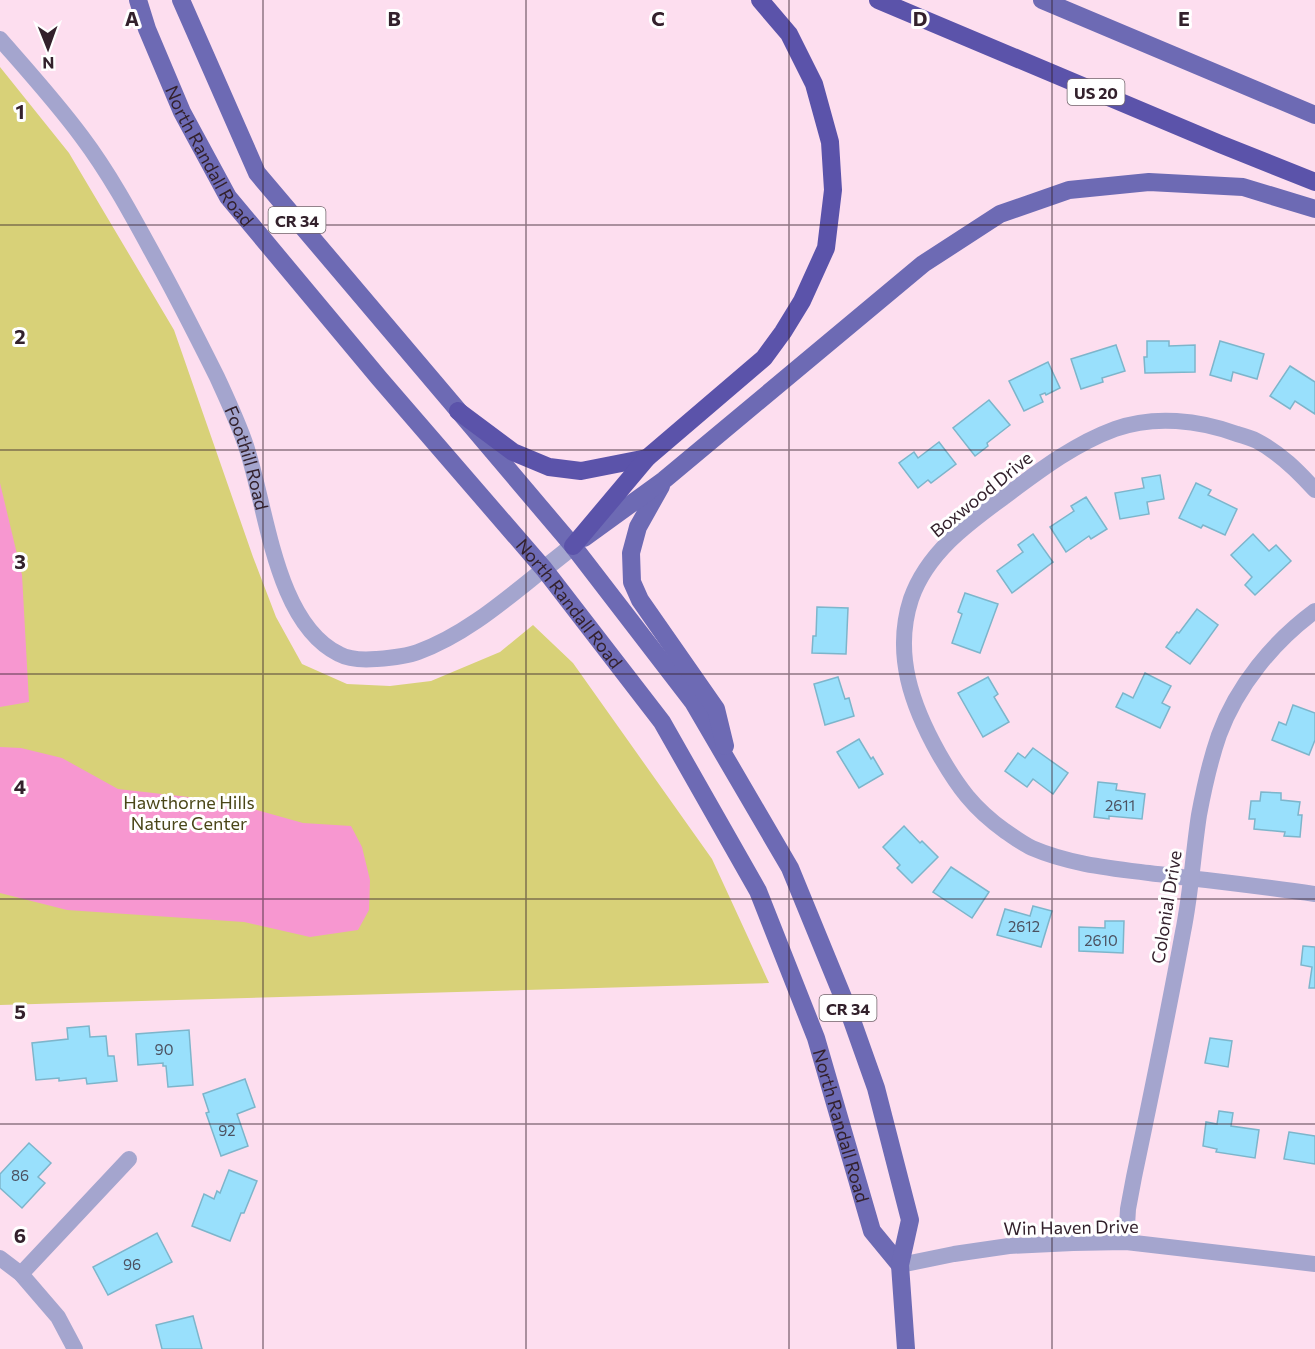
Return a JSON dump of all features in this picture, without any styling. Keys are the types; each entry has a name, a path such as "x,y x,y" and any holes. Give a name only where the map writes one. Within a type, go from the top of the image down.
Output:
{"highway":[{"path":"573,546 648,458 764,358 802,301 826,248 833,190 830,142 814,84 789,34 760,0"},
{"name":"US 20","path":"878,0 1315,182"},
{"path":"458,411 513,452 549,467 581,471 648,458"}],"main road":[{"name":"North Randall Road","path":"138,0 147,29 182,112 228,197 379,378 544,569 662,722 758,891 816,1038 872,1231 900,1265"},
{"name":"North Randall Road","path":"181,0 257,173 573,546 693,702 790,868 849,1012 876,1088 910,1220 900,1265 906,1349"},
{"path":"1042,0 1315,116"},
{"path":"573,546 664,480 923,264 1000,214 1070,190 1149,182 1243,187 1315,209"},
{"path":"664,480 638,527 631,553 632,582 640,600 716,710 731,768"}],"street":[{"name":"Foothill Road","path":"0,39 84,140 124,201 187,314 236,418 254,470 283,581 293,604 315,637 339,654 362,660 416,653 452,637 573,546"},
{"name":"Boxwood Drive","path":"1315,490 1280,456 1256,441 1220,428 1188,422 1164,421 1116,429 1065,454 999,500 950,540 919,581 911,600 903,648 913,698 929,736 958,786 990,820 1031,848 1080,864 1315,894"},
{"name":"Colonial Drive","path":"1126,1242 1126,1226 1134,1178 1183,934 1199,814 1219,734 1252,673 1272,650 1315,611"},
{"path":"21,1274 129,1159"},
{"name":"Win Haven Drive","path":"900,1265 1009,1246 1072,1242 1126,1242 1315,1264"},
{"path":"0,1258 21,1274 58,1317 75,1349"}],"green space":[{"name":"Hawthorne Hills Nature Center","path":"0,67 69,153 174,330 253,557 276,617 302,664 347,684 390,686 431,681 500,652 533,625 573,663 712,859 769,983 0,1005"}],"shaded area":[{"path":"0,483 22,575 29,702 0,707"},
{"path":"0,747 21,748 62,758 118,789 224,801 303,823 351,826 362,847 370,880 369,910 358,930 310,937 244,922 67,910 0,893"}],"building":[{"path":"1147,341 1169,341 1169,346 1195,345 1195,372 1145,373 1144,357 1147,357"},
{"path":"1220,341 1264,354 1257,379 1233,372 1231,381 1210,375"},
{"path":"1116,345 1125,371 1102,378 1103,382 1081,389 1071,359"},
{"path":"1048,362 1060,388 1046,395 1045,393 1040,395 1043,402 1024,411 1009,381"},
{"path":"1290,366 1315,382 1315,414 1295,401 1290,409 1270,396"},
{"path":"989,400 1010,425 975,456 953,428"},
{"path":"939,442 956,464 931,483 928,480 918,488 899,463 914,452 918,458"},
{"path":"1160,475 1164,499 1147,502 1149,514 1120,519 1115,493 1144,488 1142,478"},
{"path":"1196,483 1211,490 1208,495 1237,509 1225,535 1179,518"},
{"path":"1086,497 1107,529 1091,539 1089,536 1066,552 1050,527 1074,511 1071,506"},
{"path":"1033,534 1053,562 1012,593 997,571 1023,552 1018,545"},
{"path":"1253,534 1269,551 1276,545 1291,561 1255,595 1245,585 1252,577 1231,555"},
{"path":"965,593 998,604 980,653 952,643 962,614 958,612"},
{"path":"817,607 848,608 846,654 812,653 813,636 816,636"},
{"path":"1197,609 1218,625 1190,664 1166,647"},
{"path":"1145,673 1171,686 1162,703 1170,707 1160,728 1116,707 1123,693 1133,698"},
{"path":"838,677 845,699 849,698 854,716 825,725 814,684"},
{"path":"988,677 998,694 994,697 1009,722 983,737 958,693"},
{"path":"1293,705 1315,713 1315,740 1309,755 1272,740 1279,722 1286,725"},
{"path":"859,739 883,774 859,788 837,752"},
{"path":"1033,748 1068,773 1053,794 1033,779 1027,787 1005,771 1018,753 1025,758"},
{"path":"1098,782 1117,784 1116,790 1145,794 1142,819 1094,817"},
{"path":"1261,792 1281,793 1281,800 1300,802 1298,815 1302,815 1300,837 1284,836 1285,832 1254,829 1255,819 1249,819 1251,801 1260,801"},
{"path":"904,826 938,857 912,883 897,868 900,865 883,847"},
{"path":"951,867 989,892 972,918 933,892"},
{"path":"1033,906 1052,911 1041,947 997,935 1005,909 1030,916"},
{"path":"1105,921 1124,921 1123,953 1079,951 1079,927 1105,928"},
{"path":"1303,946 1315,947 1315,988 1309,988 1312,967 1301,965"},
{"path":"89,1026 90,1037 106,1036 108,1056 114,1056 117,1081 87,1084 86,1078 59,1081 59,1078 36,1080 32,1043 68,1039 67,1028"},
{"path":"189,1030 193,1085 168,1087 166,1066 163,1066 163,1063 138,1065 136,1034"},
{"path":"1210,1038 1232,1041 1228,1067 1205,1063"},
{"path":"245,1079 255,1107 237,1114 248,1146 221,1156 206,1113 209,1112 203,1094"},
{"path":"1219,1111 1233,1113 1231,1126 1259,1130 1255,1158 1216,1152 1217,1149 1203,1146 1206,1122 1217,1124"},
{"path":"1289,1132 1315,1136 1315,1164 1284,1159"},
{"path":"29,1143 51,1163 38,1177 45,1183 22,1208 0,1188 0,1174"},
{"path":"229,1170 257,1181 230,1241 192,1226 204,1194 214,1199 217,1191 220,1193"},
{"path":"157,1233 172,1262 108,1295 93,1267"},
{"path":"193,1316 202,1349 162,1349 156,1325"}]}
